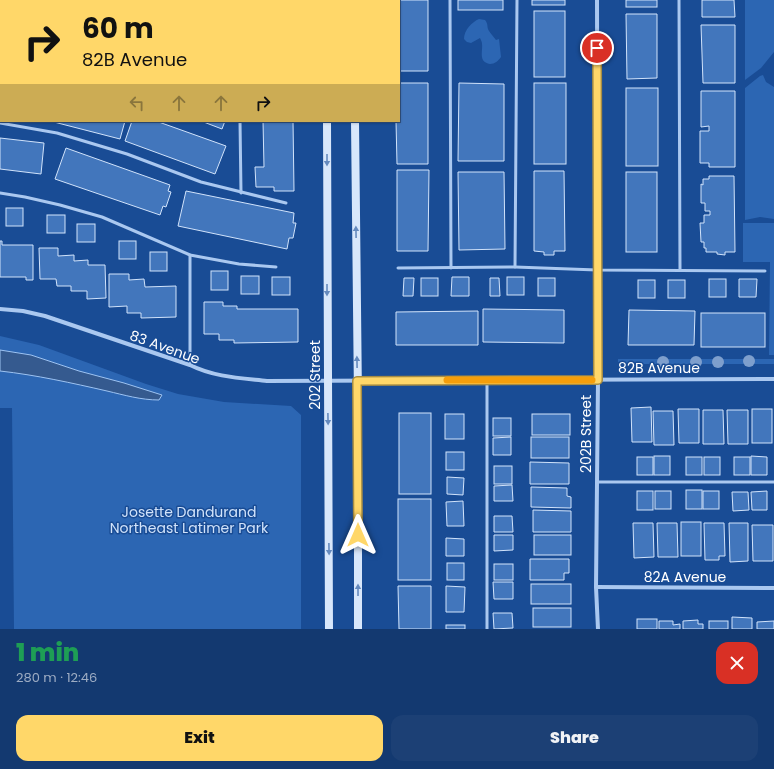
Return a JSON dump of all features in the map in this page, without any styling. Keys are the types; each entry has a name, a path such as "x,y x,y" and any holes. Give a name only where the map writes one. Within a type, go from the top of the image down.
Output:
{"main road":[{"name":"202 Street","path":"327,122 329,629"},
{"path":"355,122 358,629"}],"street":[{"name":"202B Street","path":"597,0 598,380 596,587 598,629"},
{"name":"83 Avenue","path":"0,309 23,311 45,316 190,365 203,372 266,381 327,380"},
{"name":"82B Avenue","path":"327,380 774,379"},
{"name":"82A Avenue","path":"596,587 774,588"}],"lane":[{"path":"450,0 451,268"},
{"path":"515,267 517,0"},
{"path":"679,0 680,270"},
{"path":"240,122 241,193"},
{"path":"0,123 57,133 127,154 201,182 286,203"},
{"path":"0,193 60,204 102,217 190,255 239,264 276,268"},
{"path":"190,255 190,365"},
{"path":"398,268 515,267 597,270 765,271"},
{"path":"486,380 487,629"},
{"path":"597,482 774,482"}],"green space":[{"path":"745,0 774,0 774,52 761,68 745,80"},
{"path":"479,19 485,20 490,33 496,40 499,39 501,57 498,61 490,64 486,63 482,59 482,43 480,38 471,43 464,39 465,32 474,22"},
{"path":"763,75 766,82 774,87 774,219 760,217 745,220 745,88"},
{"path":"743,223 774,223 774,355 769,355 770,262 743,262"},
{"name":"Josette Dandurand Northeast Latimer Park","path":"0,336 39,345 146,384 178,394 224,402 291,406 301,415 301,629 14,629 12,408 0,408"},
{"path":"618,359 774,359 774,364 626,364 618,362"}],"shaded area":[{"path":"0,350 31,355 79,371 162,395 159,400 152,400 54,380 0,371"}],"building":[{"path":"400,0 428,0 428,71 400,71"},
{"path":"458,0 503,0 503,10 458,10"},
{"path":"532,0 565,0 565,5 532,5"},
{"path":"626,0 657,0 657,7 626,7"},
{"path":"702,0 734,0 735,17 702,17"},
{"path":"534,11 565,11 565,77 534,77"},
{"path":"626,14 657,14 657,78 627,79"},
{"path":"701,25 735,25 735,83 703,83"},
{"path":"400,83 428,83 428,164 397,164 396,122 400,122"},
{"path":"459,83 504,84 504,161 458,161"},
{"path":"534,83 566,83 566,164 534,164"},
{"path":"626,88 658,88 658,166 626,166"},
{"path":"701,91 735,91 735,167 709,167 709,163 700,163 700,131 709,131 709,126 701,127"},
{"path":"54,122 125,122 120,139"},
{"path":"132,122 159,122 226,146 215,174 125,141"},
{"path":"204,122 225,122 222,129"},
{"path":"263,122 293,122 294,191 274,191 274,187 256,187 255,167 264,167"},
{"path":"0,138 44,143 41,174 0,169"},
{"path":"66,148 170,185 168,191 171,192 166,207 163,206 160,215 55,179"},
{"path":"397,170 429,170 428,251 397,251"},
{"path":"534,171 564,171 565,251 554,251 554,255 544,255 544,252 534,251"},
{"path":"458,172 504,172 505,249 459,250"},
{"path":"626,172 657,172 657,252 626,252"},
{"path":"709,176 734,176 735,252 725,252 725,255 717,254 717,252 706,252 704,242 701,242 700,223 704,223 704,215 710,215 710,211 705,211 705,203 701,203 701,184 703,185 703,179 709,179"},
{"path":"186,191 294,213 293,223 296,223 293,238 289,238 287,249 178,226"},
{"path":"6,208 23,208 23,226 6,226"},
{"path":"47,215 65,215 65,233 47,233"},
{"path":"77,224 95,224 95,242 77,242"},
{"path":"0,241 2,241 2,245 33,245 33,280 26,280 26,277 0,277"},
{"path":"119,241 136,241 136,259 119,259"},
{"path":"39,248 58,248 58,256 74,255 74,261 88,260 88,265 105,265 106,298 87,299 87,291 71,291 71,286 57,286 56,279 40,279"},
{"path":"150,252 167,252 167,271 150,271"},
{"path":"211,271 228,271 228,290 211,290"},
{"path":"109,274 129,274 129,280 144,279 145,287 176,286 176,317 141,318 141,313 127,313 127,306 109,307"},
{"path":"241,276 259,276 259,294 241,294"},
{"path":"272,277 290,277 290,295 272,295"},
{"path":"452,277 469,277 469,296 451,296"},
{"path":"507,277 524,277 524,295 507,295"},
{"path":"404,278 414,278 413,296 403,296"},
{"path":"421,278 438,278 438,296 421,296"},
{"path":"490,278 499,278 500,296 490,296"},
{"path":"538,278 555,278 555,296 538,296"},
{"path":"709,279 726,279 726,297 709,297"},
{"path":"739,279 757,279 756,297 739,297"},
{"path":"638,280 655,280 655,298 638,298"},
{"path":"668,280 685,280 685,298 668,298"},
{"path":"204,302 223,302 223,306 237,306 237,309 298,309 298,342 234,343 234,340 219,340 219,334 204,334"},
{"path":"483,309 564,310 564,343 483,342"},
{"path":"629,310 695,311 694,345 628,345"},
{"path":"478,311 478,345 396,345 396,312"},
{"path":"701,313 765,313 765,347 701,347"},
{"path":"651,407 652,442 632,442 631,408"},
{"path":"678,409 699,409 699,443 679,443"},
{"path":"752,409 772,409 772,443 752,443"},
{"path":"703,410 723,410 724,444 703,444"},
{"path":"727,410 748,410 748,444 728,444"},
{"path":"653,411 673,411 674,445 654,445"},
{"path":"399,413 431,413 431,494 399,494"},
{"path":"445,414 464,414 464,439 445,439"},
{"path":"532,414 570,414 570,435 532,435"},
{"path":"493,418 511,418 511,436 493,436"},
{"path":"511,437 511,455 493,455 493,438"},
{"path":"531,437 569,437 569,458 531,458"},
{"path":"446,452 464,452 464,470 446,470"},
{"path":"654,456 670,456 670,475 654,475"},
{"path":"751,456 767,457 767,475 751,475"},
{"path":"637,457 653,457 653,475 637,475"},
{"path":"686,457 702,457 702,475 686,475"},
{"path":"704,457 720,457 720,475 704,475"},
{"path":"734,457 750,457 750,475 734,475"},
{"path":"530,462 569,463 569,484 530,484"},
{"path":"494,466 512,466 512,484 494,484"},
{"path":"447,477 464,478 463,495 447,494"},
{"path":"512,485 513,501 494,501 494,486"},
{"path":"531,487 567,488 567,496 571,497 571,508 531,507"},
{"path":"686,490 702,490 702,509 686,509"},
{"path":"637,491 653,491 653,510 637,510"},
{"path":"655,491 671,491 671,509 655,509"},
{"path":"703,491 719,491 719,509 703,509"},
{"path":"767,491 767,510 752,510 751,492"},
{"path":"732,492 748,492 749,510 733,511"},
{"path":"398,499 431,499 431,580 398,580"},
{"path":"463,501 464,526 447,526 446,502"},
{"path":"533,510 571,511 571,532 533,532"},
{"path":"494,516 512,516 513,532 494,532"},
{"path":"681,522 701,522 701,556 681,556"},
{"path":"633,523 653,523 654,557 634,558"},
{"path":"657,523 677,523 678,557 658,557"},
{"path":"704,523 724,523 725,556 719,556 719,560 705,560"},
{"path":"729,523 748,523 748,561 730,562"},
{"path":"752,525 773,525 773,561 753,561"},
{"path":"494,535 513,535 513,550 494,551"},
{"path":"534,535 571,535 571,555 534,555"},
{"path":"446,538 464,539 464,556 446,556"},
{"path":"530,559 569,559 569,573 564,573 564,580 530,580"},
{"path":"447,563 464,563 464,580 447,580"},
{"path":"494,564 513,564 513,580 494,580"},
{"path":"493,582 513,582 513,599 494,599"},
{"path":"531,584 571,584 571,604 531,604"},
{"path":"398,586 431,586 431,629 399,629"},
{"path":"446,586 465,587 464,612 446,612"},
{"path":"533,608 571,608 571,627 533,627"},
{"path":"493,613 512,613 513,628 494,629"},
{"path":"732,617 752,618 752,629 732,629"},
{"path":"637,619 657,619 657,629 637,629"},
{"path":"698,620 698,624 703,624 703,629 683,629 683,621"},
{"path":"659,621 673,621 673,625 680,624 680,629 659,629"},
{"path":"709,621 728,621 728,629 709,629"},
{"path":"774,621 774,629 757,629 757,622"},
{"path":"446,625 465,625 465,629 446,629"}],"slow traffic":[{"path":"447,380 592,380"}],"route":[{"path":"358,535 357,381 598,380 597,48"}]}
